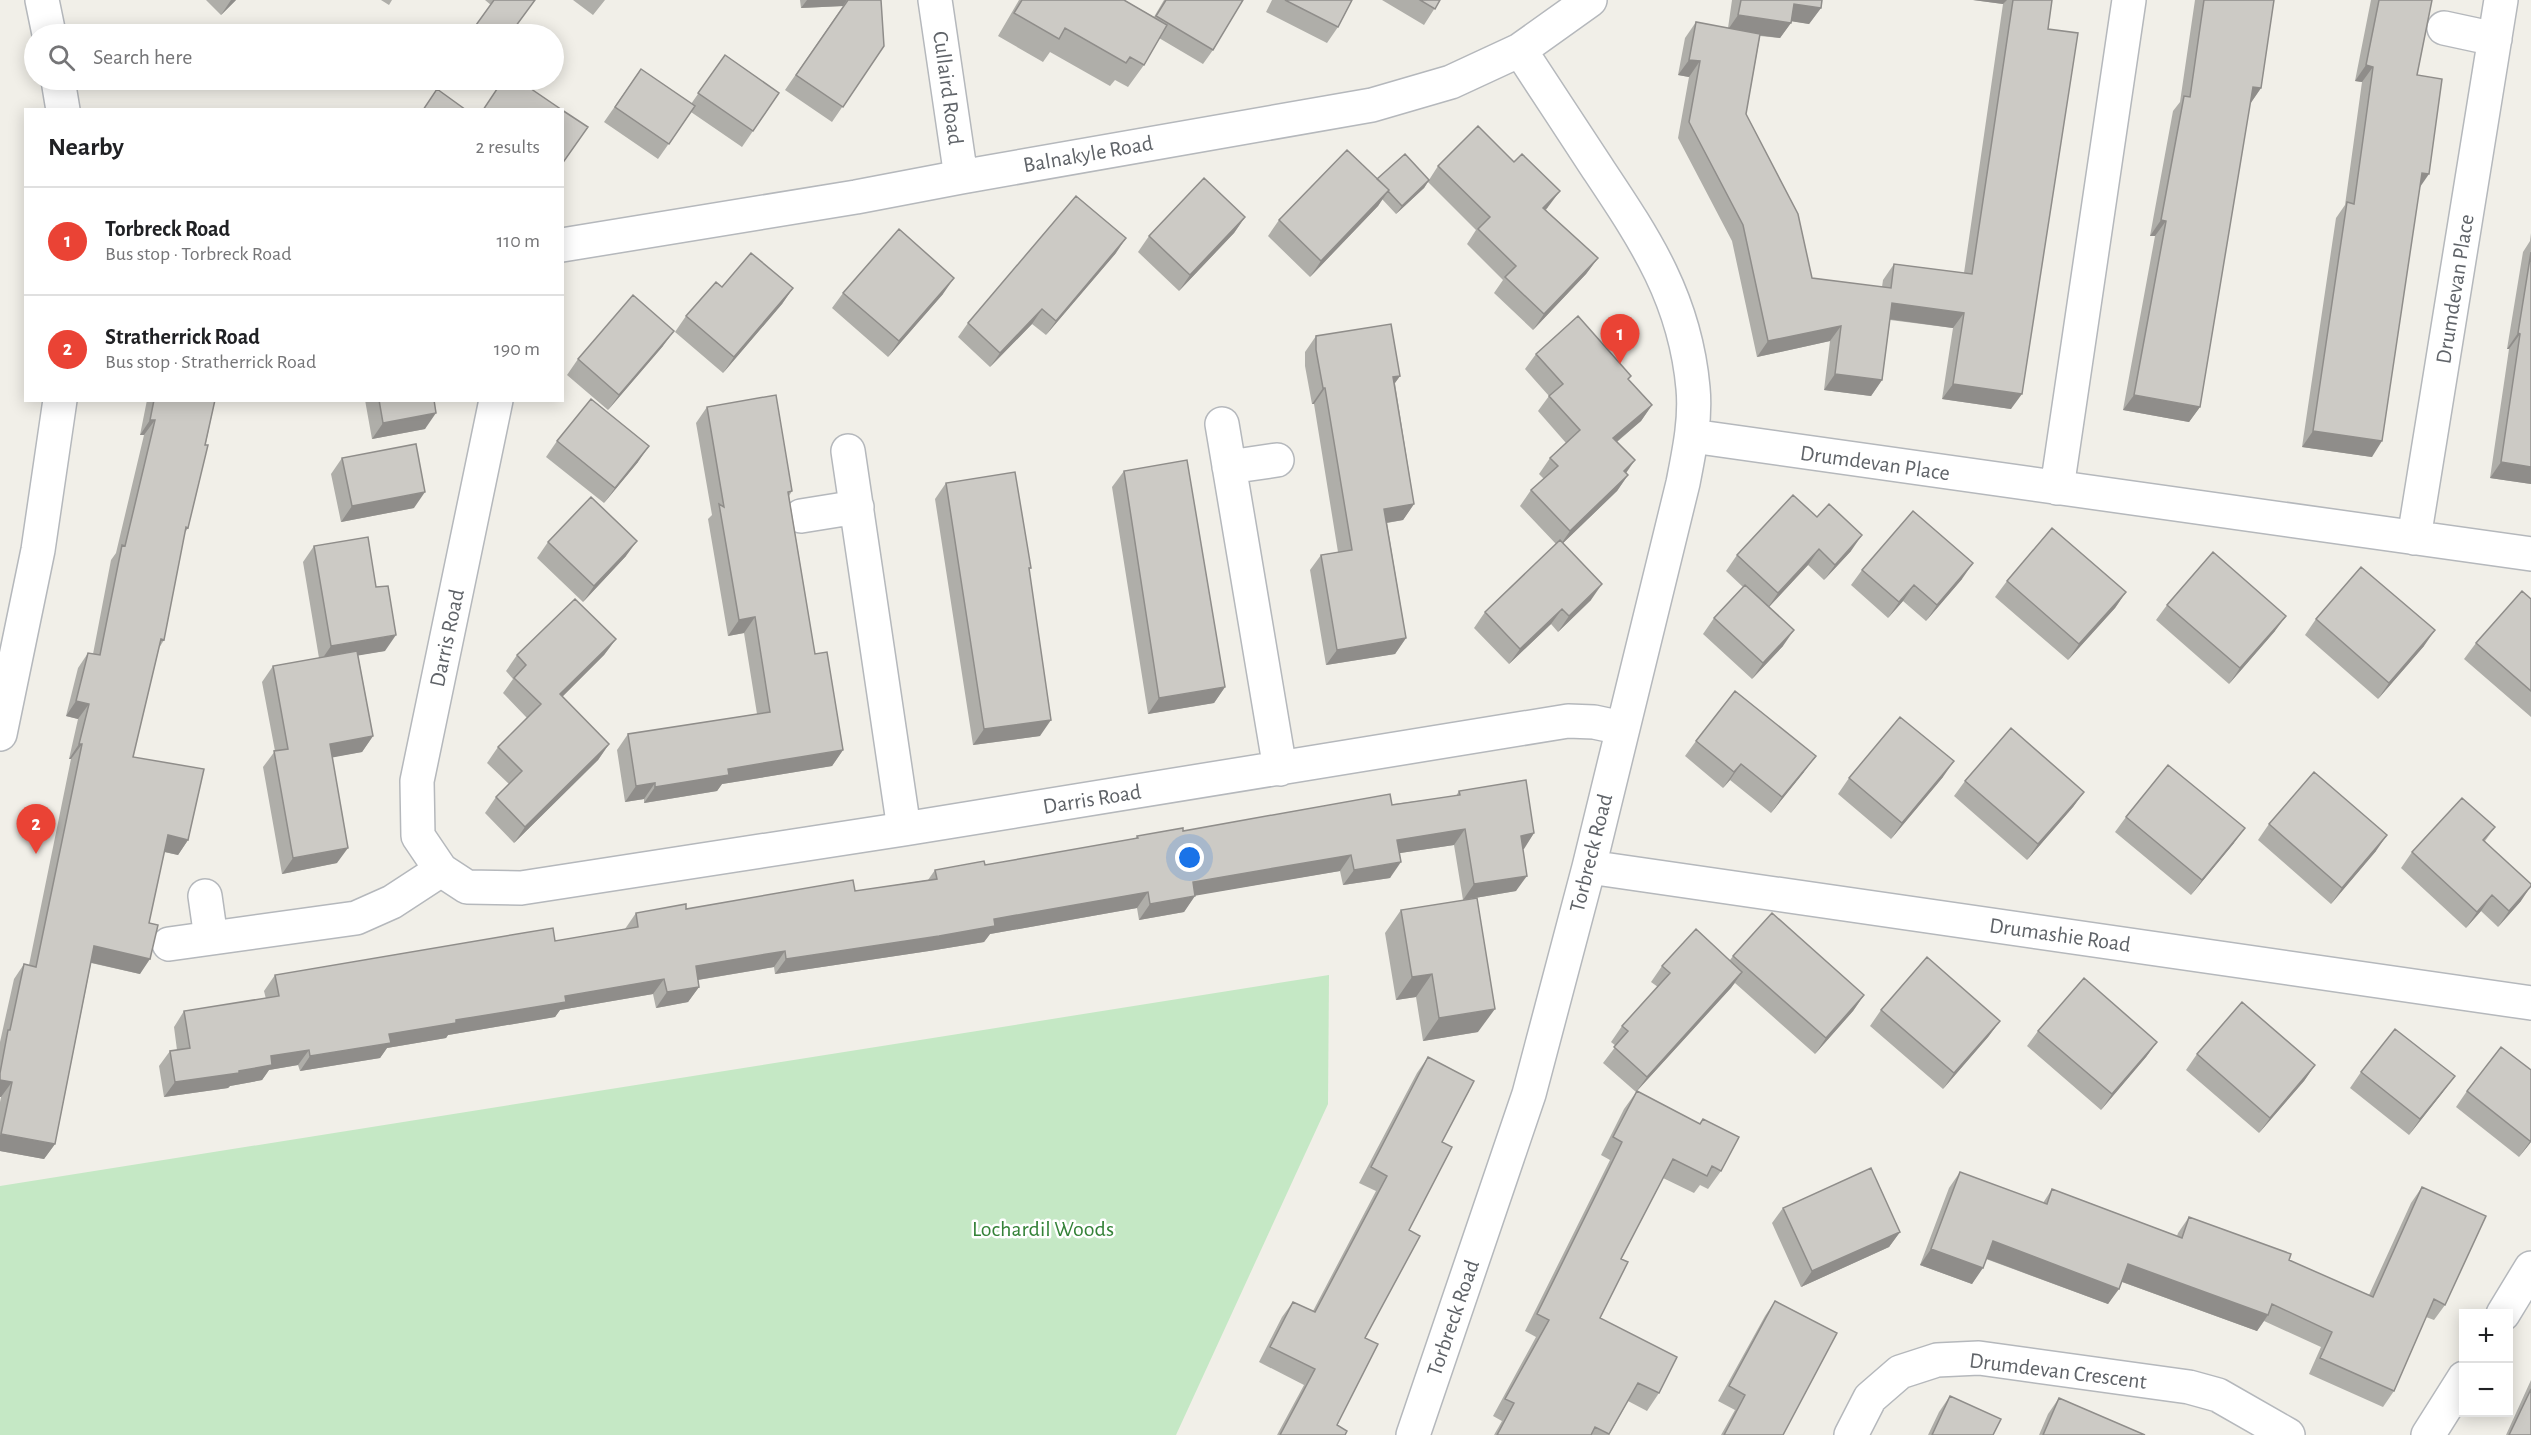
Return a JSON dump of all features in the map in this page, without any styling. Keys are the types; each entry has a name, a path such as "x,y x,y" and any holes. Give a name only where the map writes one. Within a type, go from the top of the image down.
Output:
{"street":[{"path":"42,0 47,24"},
{"name":"Cullaird Road","path":"935,0 961,177"},
{"name":"Balnakyle Road","path":"564,245 856,197 1372,105 1451,82 1520,50 1590,0"},
{"path":"2058,488 2129,0"},
{"name":"Drumdevan Place","path":"2414,538 2501,0"},
{"path":"2444,28 2495,39"},
{"name":"Torbreck Road","path":"1413,1435 1529,1094 1588,867 1683,483 1692,436 1694,390 1688,346 1672,292 1645,239 1520,50"},
{"path":"60,90 63,108"},
{"path":"0,734 38,550 60,402"},
{"name":"Darris Road","path":"496,402 417,781 418,836 441,870 467,887 520,888 904,829 1568,721 1594,722 1622,728"},
{"path":"1222,424 1280,769"},
{"name":"Drumdevan Place","path":"1692,436 2531,554"},
{"path":"848,450 904,829"},
{"path":"1229,467 1277,460"},
{"path":"801,516 857,507"},
{"name":"Drumashie Road","path":"1588,867 2531,1003"},
{"path":"169,944 356,918 392,902 441,870"},
{"path":"205,896 211,938"},
{"path":"2506,1309 2531,1268"},
{"name":"Drumdevan Crescent","path":"1851,1435 1870,1398 1900,1372 1937,1360 1978,1358 2190,1387 2218,1395 2288,1435"},
{"path":"2428,1435 2459,1385"}],"green space":[{"name":"Lochardil Woods","path":"1329,975 1328,1104 1176,1435 0,1435 0,1186"}],"building":[{"path":"494,0 535,0 517,24 477,24"},
{"path":"848,0 881,0 884,46 843,107 796,75"},
{"path":"1022,0 1124,0 1167,25 1144,65 1130,57 1126,63 1065,28 1059,39 1014,13"},
{"path":"1166,0 1243,0 1213,50 1156,16"},
{"path":"1285,0 1352,0 1338,27"},
{"path":"1420,0 1440,0 1435,9"},
{"path":"1741,0 1822,0 1821,8 1794,4 1791,23 1738,15"},
{"path":"2013,0 2052,0 2048,29 2078,33 2022,394 1953,384 1964,313 1892,303 1882,380 1835,374 1841,326 1768,341 1743,225 1689,122 1700,61 1689,60 1696,22 1760,34 1746,114 1798,214 1812,278 1891,288 1894,264 1972,274"},
{"path":"2204,0 2274,0 2261,88 2253,87 2200,407 2134,395 2166,221 2161,220 2184,96 2190,97"},
{"path":"2379,0 2432,0 2417,75 2442,79 2429,174 2422,173 2382,441 2313,431 2347,202 2354,204 2373,67 2366,65"},
{"path":"725,55 779,93 753,131 698,93"},
{"path":"641,69 695,106 669,144 615,107"},
{"path":"438,90 463,108 424,108"},
{"path":"496,90 533,90 559,108 484,108"},
{"path":"564,111 588,127 564,161"},
{"path":"1478,126 1514,162 1522,154 1560,191 1543,208 1598,258 1544,314 1505,277 1516,266 1478,229 1490,217 1438,166"},
{"path":"1347,150 1389,190 1321,261 1279,220"},
{"path":"1405,154 1429,180 1402,206 1377,179"},
{"path":"1204,178 1245,217 1190,275 1149,236"},
{"path":"1076,196 1126,238 1056,321 1042,309 1000,353 968,323"},
{"path":"899,229 954,278 899,341 843,293"},
{"path":"2531,252 2531,467 2501,462"},
{"path":"751,253 793,288 734,357 686,316 716,282 722,287"},
{"path":"633,295 674,331 619,395 578,359"},
{"path":"1578,316 1631,376 1628,379 1652,405 1613,438 1635,460 1624,471 1628,475 1570,531 1531,490 1558,466 1550,458 1580,430 1549,396 1563,384 1536,354"},
{"path":"1391,324 1400,376 1393,377 1414,504 1384,509 1406,638 1337,650 1321,555 1352,550 1325,388 1323,388 1316,350 1316,336"},
{"path":"776,395 792,491 788,492 815,654 827,652 843,750 728,769 729,775 655,787 655,783 636,786 628,734 770,712 755,617 739,620 719,504 724,507 707,407"},
{"path":"591,399 649,446 615,488 557,441"},
{"path":"154,402 215,402 205,445 208,445 188,528 186,527 164,640 161,639 133,757 204,769 188,840 168,835 149,923 158,925 150,959 94,946 55,1144 1,1134 12,1082 0,1080 0,1073 24,964 36,967 82,744 79,744 89,704 76,701 88,653 100,655 122,545 125,546 155,420 150,420"},
{"path":"379,402 434,402 436,413 383,423"},
{"path":"416,444 425,492 352,506 342,458"},
{"path":"1187,460 1225,687 1159,698 1124,471"},
{"path":"1015,472 1031,568 1029,568 1051,720 984,729 946,483"},
{"path":"1793,495 1817,517 1829,504 1862,535 1835,565 1819,549 1778,593 1737,555"},
{"path":"591,497 637,541 594,586 548,542"},
{"path":"1913,511 1973,563 1937,605 1914,585 1899,602 1862,570"},
{"path":"2052,528 2126,592 2079,644 2007,581"},
{"path":"368,537 376,587 388,586 396,635 331,646 314,546"},
{"path":"1560,540 1602,584 1569,616 1562,609 1520,649 1485,612"},
{"path":"2213,552 2286,616 2240,668 2167,605"},
{"path":"2361,567 2435,630 2389,683 2316,619"},
{"path":"1745,585 1794,630 1763,663 1714,618"},
{"path":"2522,591 2531,599 2531,691 2476,643"},
{"path":"575,599 616,639 560,694 609,744 525,827 496,797 522,771 498,747 541,704 514,678 526,665 517,655"},
{"path":"357,651 373,736 330,744 348,848 293,858 274,751 288,749 273,666"},
{"path":"1735,691 1816,756 1782,797 1741,764 1734,772 1696,741"},
{"path":"1900,717 1954,761 1902,823 1849,778"},
{"path":"2011,728 2084,792 2038,844 1965,781"},
{"path":"2168,765 2245,828 2202,880 2126,817"},
{"path":"2314,772 2387,835 2342,888 2269,824"},
{"path":"1526,780 1534,833 1521,836 1527,876 1474,884 1465,829 1397,840 1401,862 1354,870 1351,855 1193,882 1195,896 1150,904 1148,892 994,919 995,926 939,936 786,959 785,951 696,966 699,987 667,992 664,979 565,996 566,1002 456,1020 456,1023 389,1034 391,1043 310,1056 309,1050 271,1056 272,1065 239,1071 239,1073 175,1082 170,1051 190,1048 184,1011 279,996 275,975 553,928 555,941 638,927 636,913 686,904 686,909 853,880 855,891 937,879 935,870 984,861 985,865 1138,838 1137,836 1183,828 1183,831 1390,794 1392,805 1460,795 1459,791"},
{"path":"2462,798 2495,827 2483,840 2531,884 2509,911 2492,895 2477,912 2412,852"},
{"path":"1477,898 1495,1009 1439,1018 1432,974 1412,977 1401,910"},
{"path":"1772,913 1864,995 1826,1038 1733,956"},
{"path":"1696,929 1742,972 1647,1077 1614,1047 1628,1031 1622,1026 1670,973 1662,966"},
{"path":"1927,957 2000,1021 1954,1073 1881,1010"},
{"path":"2084,978 2157,1042 2112,1094 2038,1031"},
{"path":"2242,1002 2315,1065 2270,1118 2197,1054"},
{"path":"2395,1029 2455,1076 2420,1119 2361,1072"},
{"path":"2501,1047 2531,1070 2530,1141 2467,1091"},
{"path":"1428,1057 1474,1081 1442,1142 1452,1147 1409,1230 1420,1236 1365,1338 1378,1344 1337,1425 1347,1431 1345,1435 1280,1435 1315,1369 1270,1347 1293,1302 1315,1312 1387,1176 1371,1167"},
{"path":"1637,1091 1700,1124 1703,1119 1739,1137 1721,1171 1712,1166 1707,1176 1673,1159 1621,1259 1628,1262 1600,1318 1677,1357 1659,1393 1638,1383 1609,1434 1595,1427 1591,1435 1497,1435 1514,1403 1505,1399 1549,1320 1537,1314 1622,1142 1613,1137"},
{"path":"1871,1168 1900,1232 1812,1271 1783,1208"},
{"path":"1960,1172 2047,1204 2052,1189 2182,1238 2189,1217 2291,1254 2289,1260 2373,1297 2422,1187 2486,1216 2445,1305 2434,1299 2394,1391 2320,1358 2332,1332 2272,1304 2268,1315 2128,1264 2119,1289 1993,1241 1983,1268 1931,1249"},
{"path":"1775,1301 1837,1333 1783,1435 1724,1435 1745,1395 1729,1386"},
{"path":"2531,1389 2531,1435 2509,1435"},
{"path":"1950,1396 2001,1419 1993,1435 1932,1435"},
{"path":"2059,1398 2145,1435 2043,1435"}],"place":[{"name":"Torbreck Road","path":"1620,364"},
{"name":"Stratherrick Road","path":"36,854"}]}
